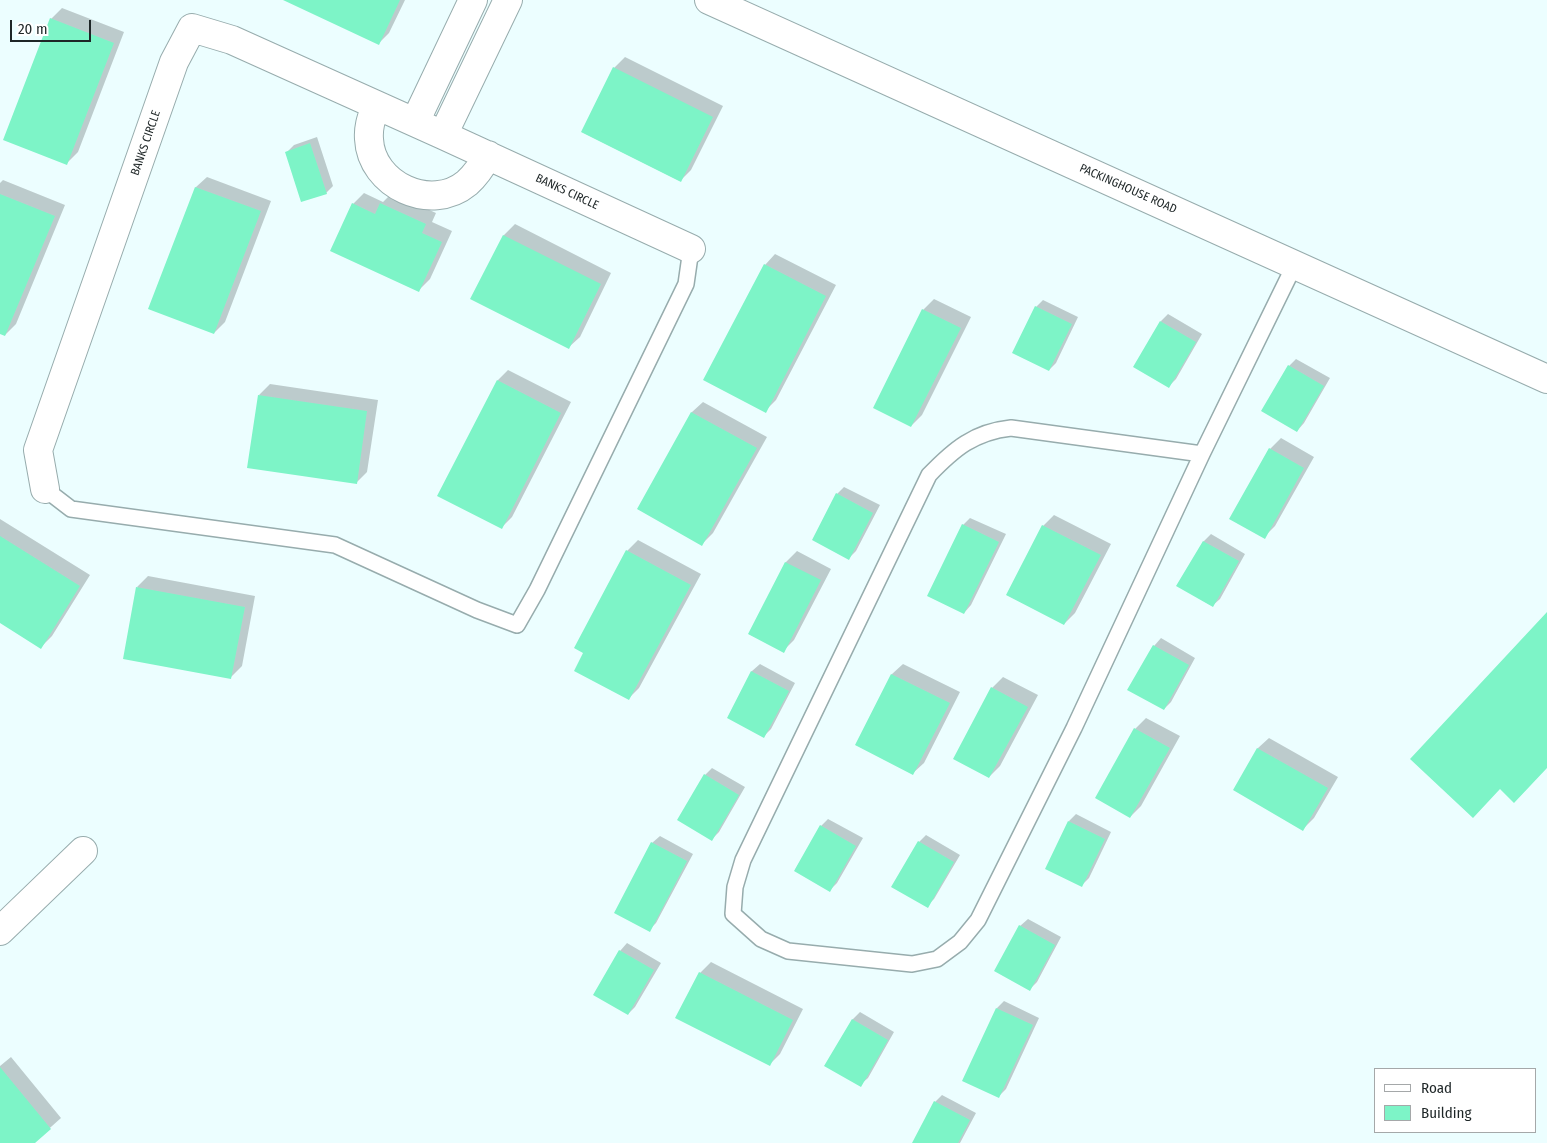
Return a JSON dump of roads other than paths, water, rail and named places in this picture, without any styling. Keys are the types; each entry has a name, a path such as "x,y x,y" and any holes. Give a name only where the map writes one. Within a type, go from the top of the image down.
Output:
{"street":[{"path":"415,122 473,0"},
{"path":"443,135 508,0"},
{"name":"PACKINGHOUSE ROAD","path":"709,0 1547,379"},
{"name":"BANKS CIRCLE","path":"45,489 38,450 174,62 192,28 232,40 691,249"},
{"path":"376,105 370,122 369,140 374,158 383,174 397,186 413,193 432,196 450,192 466,184 479,171 488,156"},
{"path":"0,930 83,851"}],"lane":[{"path":"45,489 71,510 335,545 476,610 517,625 537,590 686,284 691,249"},
{"path":"1202,454 1011,428 992,430 971,438 947,456 928,475 743,860 735,887 733,914 761,939 788,951 912,964 936,959 960,942 978,920 1074,728 1202,454 1296,264"}]}
